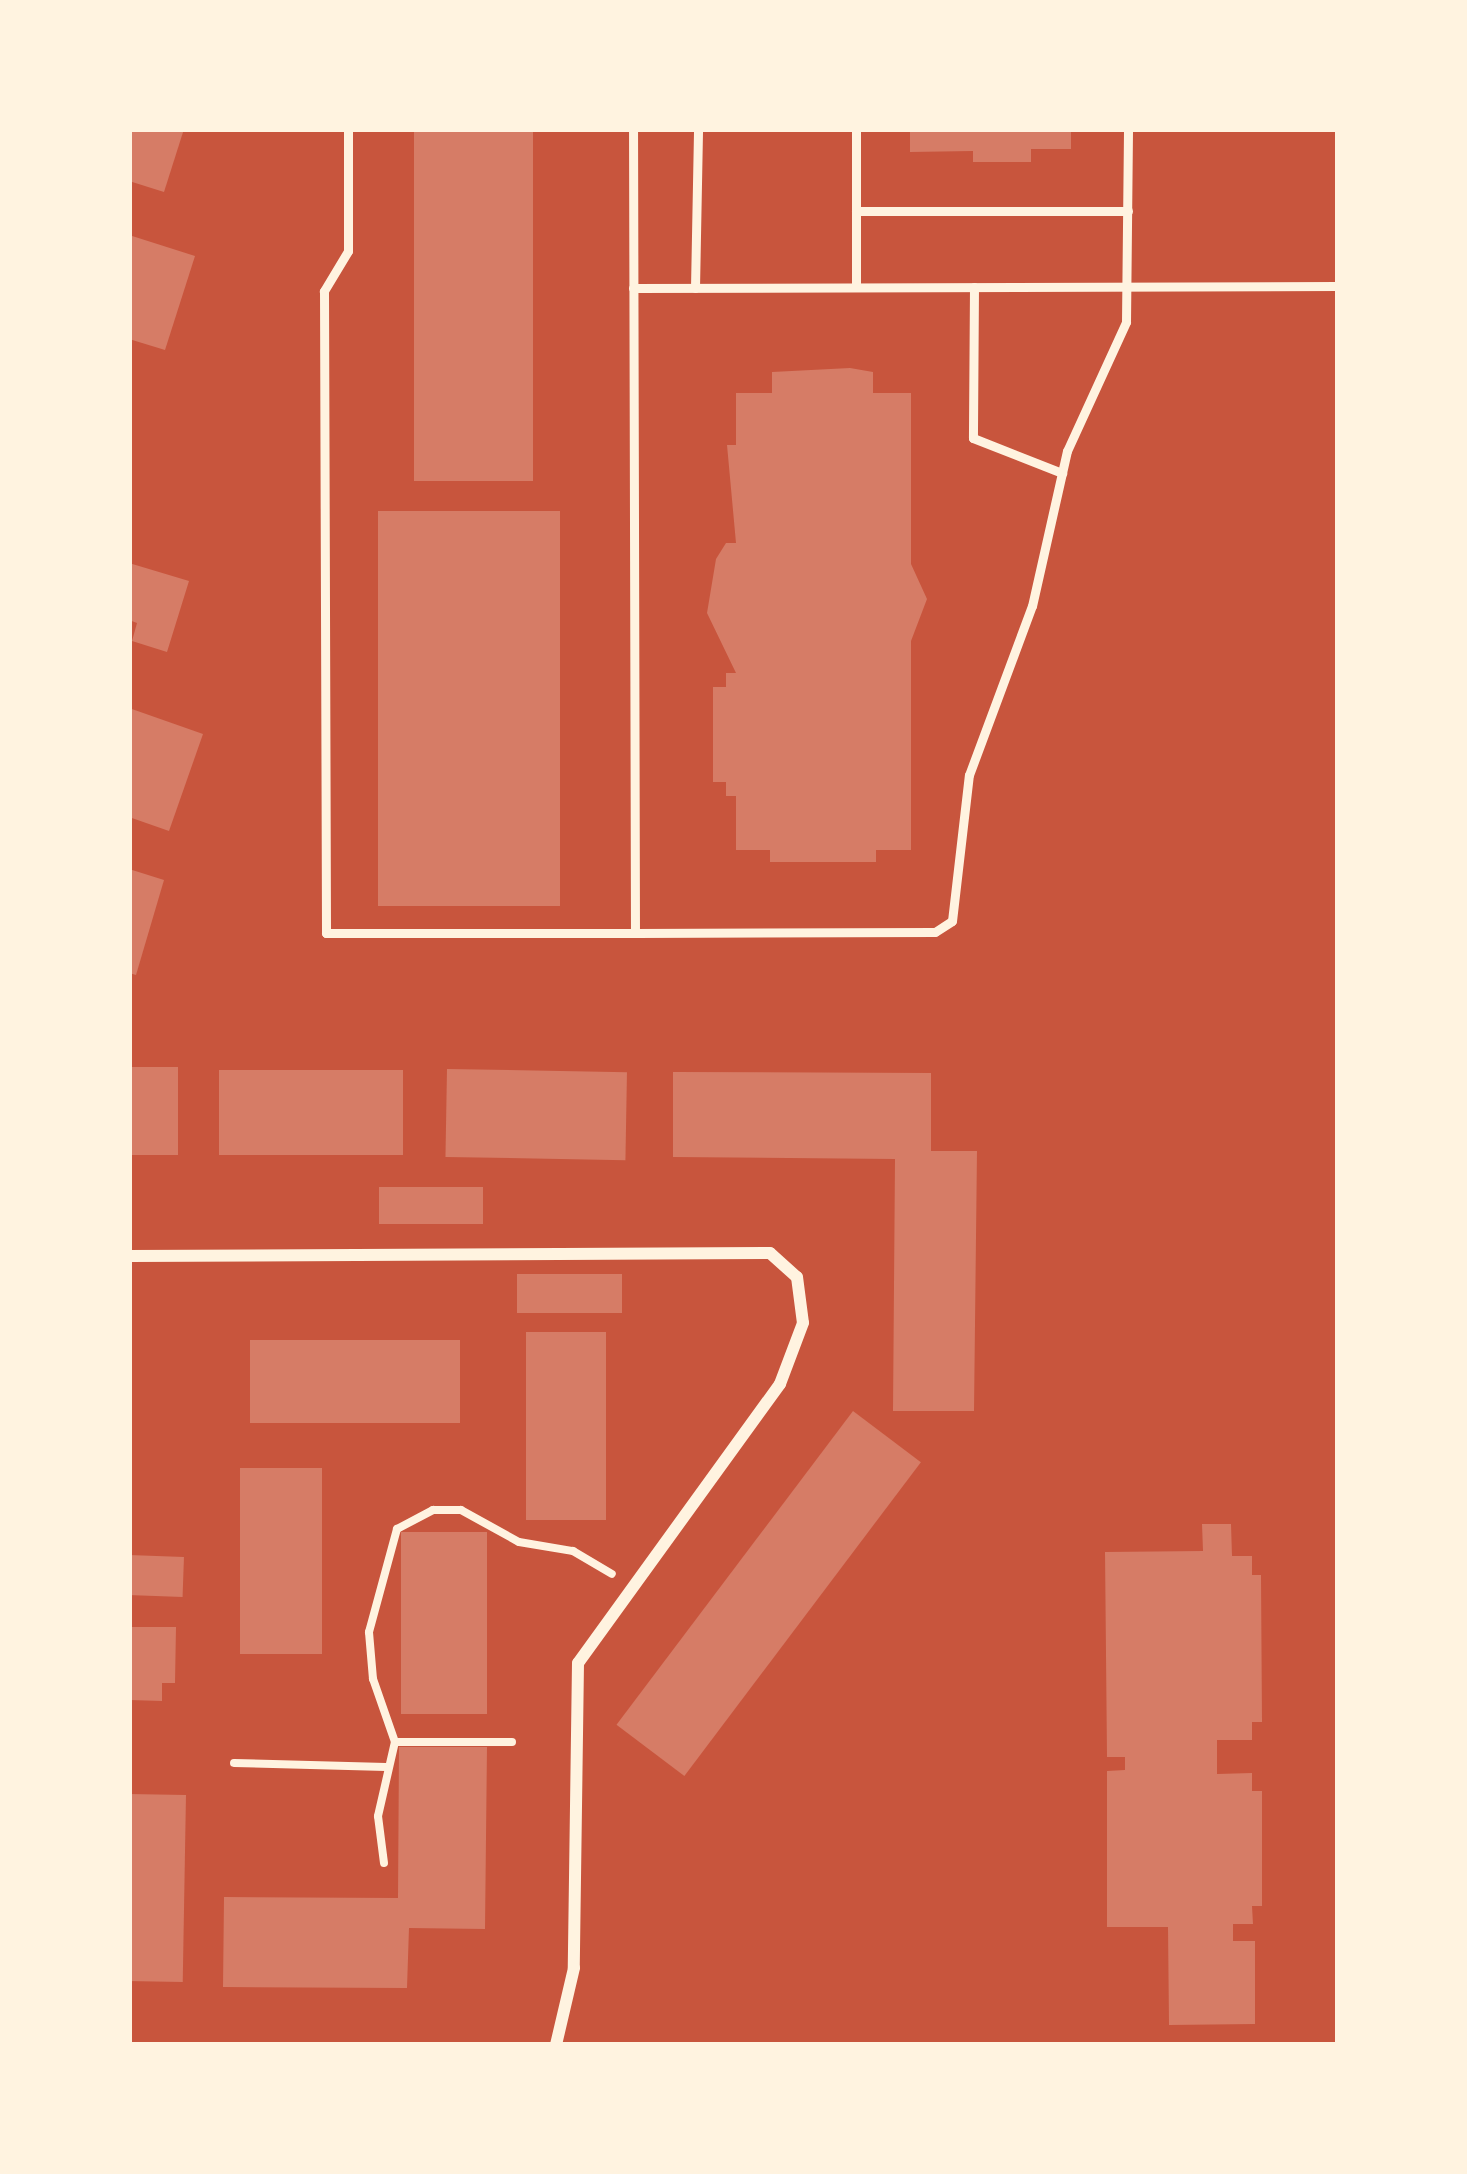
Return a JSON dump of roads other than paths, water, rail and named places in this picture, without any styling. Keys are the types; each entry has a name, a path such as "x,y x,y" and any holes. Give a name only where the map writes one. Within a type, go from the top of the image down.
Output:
{"street":[{"path":"129,1256 770,1253 796,1277 799,1344 680,1531 597,1628 574,1680 574,1968 556,2045"}],"lane":[{"path":"348,129 348,251 324,291 326,933 946,927 957,911 969,775 1032,605 1062,473 1120,344 1128,286 1128,129"},
{"path":"633,129 635,933"},
{"path":"695,288 698,129"},
{"path":"856,129 856,287"},
{"path":"856,212 1128,211"},
{"path":"633,288 1338,286"},
{"path":"974,287 973,438 1062,473"}]}
